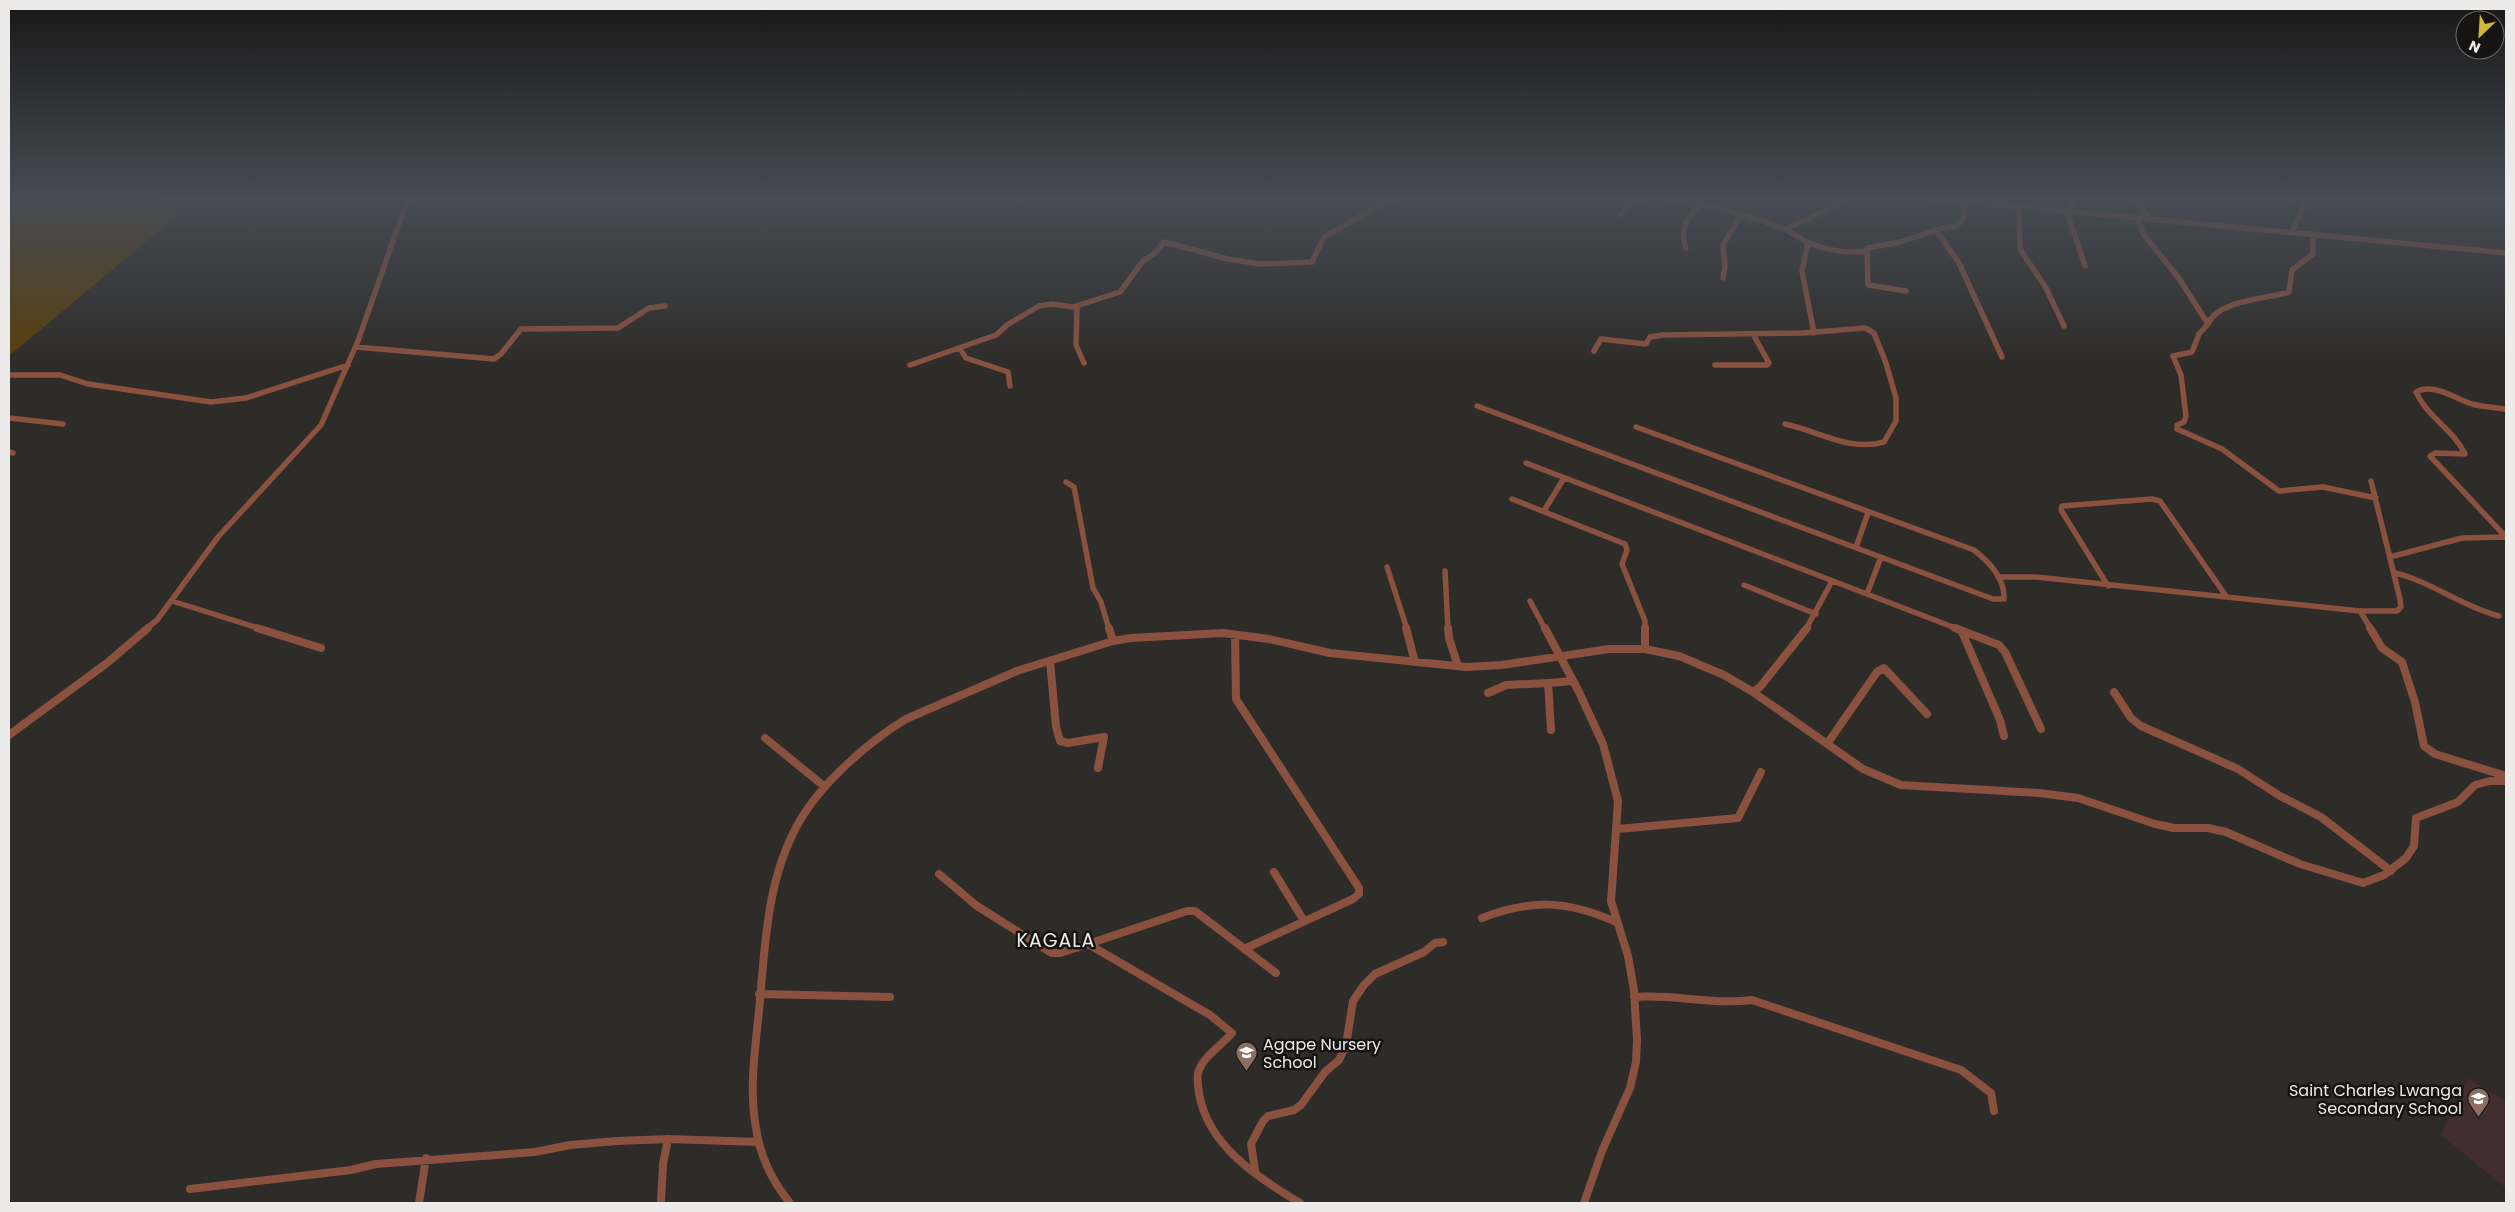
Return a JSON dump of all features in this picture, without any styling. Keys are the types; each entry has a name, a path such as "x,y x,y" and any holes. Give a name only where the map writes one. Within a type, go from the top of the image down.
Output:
{"street":[{"path":"9,736 131,643 157,620 218,537 321,425 356,347 388,255"},
{"path":"910,365 996,335 1007,325 1039,306 1052,304 1066,307 1077,306 1120,292 1143,261 1153,255"},
{"path":"1211,255 1261,264 1312,262 1316,255"},
{"path":"1723,278 1725,267 1724,255"},
{"path":"1805,255 1802,271 1814,333"},
{"path":"1867,255 1868,285 1906,291"},
{"path":"1954,255 1959,262 2002,357"},
{"path":"2024,255 2046,288 2064,326"},
{"path":"2081,255 2085,266"},
{"path":"2160,255 2178,277 2208,324"},
{"path":"2312,255 2292,270 2291,288 2287,294 2248,300 2216,312 2210,317 2208,324 2199,334 2192,352 2172,356 2181,375 2186,416 2184,422 2177,424 2177,429 2222,449 2279,491 2323,487 2376,498"},
{"path":"356,347 494,359 521,329 618,328 629,323 644,308 665,306"},
{"path":"1077,306 1076,349 1079,358 1084,363"},
{"path":"1594,351 1599,340 1646,344 1650,337 1663,335 1814,333 1865,328 1874,333 1892,380 1897,418 1884,442 1868,447 1822,437 1802,426 1785,424"},
{"path":"1714,365 1767,365 1769,363 1753,334"},
{"path":"960,349 964,356 1008,372 1010,386"},
{"path":"9,376 65,377 82,380 88,384 211,402 246,398 348,365"},
{"path":"2504,409 2473,404 2438,391 2423,389 2416,392 2427,411 2460,441 2465,454 2435,453 2430,456 2506,537"},
{"path":"1477,406 2001,600 2005,595 1998,576 1983,557 1974,550 1868,513 1636,426"},
{"path":"9,418 63,424"},
{"path":"1526,463 1999,645 2005,652 2041,729"},
{"path":"1544,512 1564,478"},
{"path":"1998,576 2036,577 2360,611 2398,611 2401,607 2395,573 2371,481"},
{"path":"1066,482 1074,487 1093,588 1101,602 1113,641"},
{"path":"1512,499 1625,544 1627,550 1622,564 1645,621 1644,649"},
{"path":"2108,586 2074,533 2061,510 2062,506 2152,499 2160,501 2226,596"},
{"path":"1856,547 1868,513"},
{"path":"2390,557 2466,538 2506,537"},
{"path":"1867,594 1881,557"},
{"path":"1387,567 1399,600 1415,662"},
{"path":"1445,571 1450,638 1458,666"},
{"path":"2395,573 2404,574 2479,611 2499,616"},
{"path":"1752,692 1760,687 1816,614 1832,581"},
{"path":"1744,585 1816,614"},
{"path":"172,601 320,648"},
{"path":"1530,601 1603,744 1615,786 1618,829 1611,901 1628,956 1638,1040 1635,1076 1602,1151 1584,1203"},
{"path":"2360,611 2382,648 2402,662 2415,702 2424,746 2436,754 2506,776"},
{"path":"1962,632 2000,720 2004,736"},
{"path":"790,1203 766,1166 758,1142 754,1120 754,1059 771,899 780,865 797,825 810,804 825,787 906,719 969,690 1113,641 1212,633 1269,638 1330,654 1458,666 1502,665 1609,649 1644,649 1679,656 1700,663 1752,692 1863,769 1901,785 1943,789 2039,793 2078,798 2155,824 2174,828 2208,828 2226,832 2300,864 2363,884 2372,883 2391,871 2407,857 2414,846 2416,818 2458,802 2475,786 2490,781 2506,781"},
{"path":"1234,635 1239,705 1359,888 1359,894 1353,899 1244,949"},
{"path":"1050,661 1056,727 1060,740 1068,743 1104,737 1098,768"},
{"path":"1827,744 1877,672 1884,668 1927,714"},
{"path":"1488,693 1506,685 1572,681"},
{"path":"1548,683 1551,730"},
{"path":"2114,692 2131,718 2141,726 2238,769 2280,796 2321,817 2391,871"},
{"path":"765,738 825,787"},
{"path":"1618,829 1738,818 1762,772"},
{"path":"1274,872 1304,921"},
{"path":"939,874 947,883 1052,953 1060,953 1195,911 1276,973"},
{"path":"1482,918 1518,905 1540,902 1583,908 1616,922"},
{"path":"1255,1170 1250,1144 1262,1121 1268,1116 1294,1110 1301,1105 1316,1088 1325,1072 1339,1060 1346,1045 1354,1001 1364,985 1375,974 1424,952 1435,943 1443,942"},
{"path":"1088,944 1210,1015 1232,1033 1224,1044 1205,1061 1198,1072 1198,1086 1204,1112 1213,1132 1268,1182 1300,1203"},
{"path":"760,994 890,997"},
{"path":"1634,997 1648,996 1728,1003 1752,1000 1961,1070 1991,1093 1994,1111"},
{"path":"190,1188 316,1174 426,1158 503,1155 570,1145 668,1139 758,1142"},
{"path":"661,1203 663,1164 668,1139"},
{"path":"419,1203 426,1158"}],"shaded area":[{"path":"9,255 131,255 9,356"},
{"name":"Saint Charles Lwanga Secondary School","path":"2468,1078 2506,1102 2506,1188 2441,1135"}],"place":[{"name":"Agape Nursery School","path":"1247,1072"},
{"name":"Saint Charles Lwanga Secondary School","path":"2478,1118"}],"district":[{"name":"KAGALA","path":"1056,940"}]}
